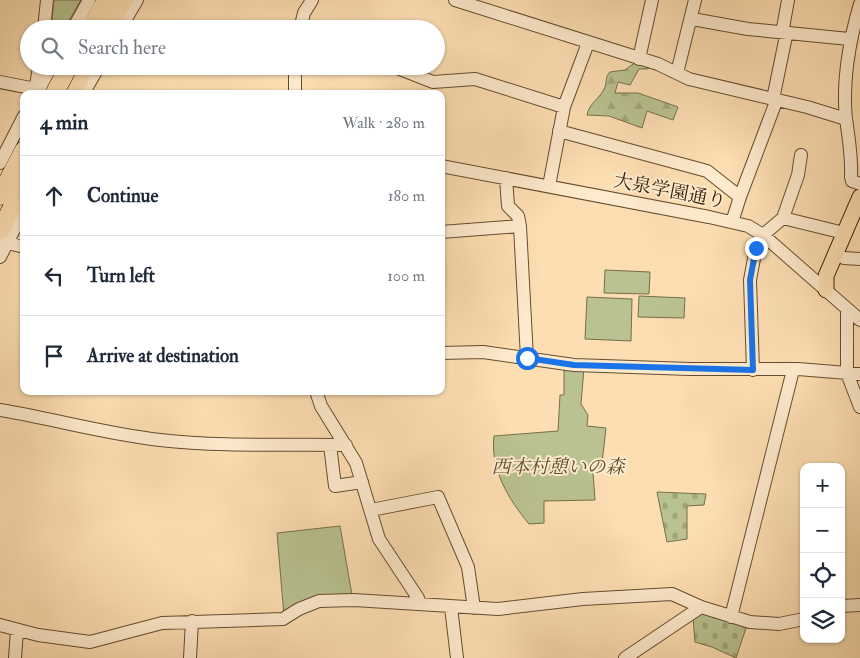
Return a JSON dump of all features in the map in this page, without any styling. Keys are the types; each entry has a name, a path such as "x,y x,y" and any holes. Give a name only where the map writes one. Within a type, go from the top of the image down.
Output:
{"highway":[{"path":"95,20 106,0"},
{"path":"112,20 124,0"},
{"path":"56,90 64,75"},
{"path":"72,90 81,75"},
{"path":"0,196 20,158"},
{"path":"2,238 20,194"}],"main road":[{"path":"826,290 826,276 860,197"},
{"path":"826,290 835,280 860,222"}],"street":[{"path":"45,20 47,0"},
{"path":"78,20 89,0"},
{"path":"125,20 137,0"},
{"path":"302,20 312,0"},
{"path":"455,0 639,59 689,79 775,99 846,119"},
{"path":"639,59 652,0"},
{"path":"677,73 692,19 695,0"},
{"path":"732,222 775,99 786,36 784,32 788,0"},
{"path":"860,4 849,39 845,78 846,119 851,146 851,178 852,181 860,184"},
{"path":"692,19 748,29 849,39"},
{"path":"549,186 564,107 588,43"},
{"path":"36,90 38,75"},
{"path":"37,90 43,85 48,75"},
{"path":"85,90 93,75"},
{"path":"295,75 295,90"},
{"path":"415,75 433,82 475,79 564,107"},
{"path":"0,82 32,90"},
{"path":"0,163 20,124"},
{"path":"559,132 707,171 740,198"},
{"path":"753,370 750,280 756,248 763,235 783,218 798,175 800,155"},
{"name":"大泉学園通り","path":"445,167 732,222 763,235 860,320"},
{"path":"506,178 508,206 518,216 520,226 527,358"},
{"path":"0,257 2,238 20,215"},
{"path":"783,218 844,233"},
{"path":"445,232 520,226"},
{"path":"2,238 20,245"},
{"path":"844,258 860,259"},
{"path":"847,309 860,407"},
{"path":"445,353 483,352 574,365 854,373"},
{"path":"731,617 793,370"},
{"path":"317,395 321,406 356,463 379,539 418,598 418,603"},
{"path":"0,410 112,433 161,440 236,446 346,445"},
{"path":"330,445 335,486 362,482"},
{"path":"371,510 438,497 468,567 474,608"},
{"path":"0,625 16,630 90,642 162,623 283,620 299,609 319,601 354,600 498,609 584,599 672,594 731,617 750,622 779,624 800,620"},
{"path":"624,658 701,606"},
{"path":"845,606 860,606"},
{"path":"451,607 457,658"},
{"path":"190,658 192,621"},
{"path":"15,658 16,630"}],"green space":[{"path":"54,0 81,0 69,20 52,20"},
{"path":"636,62 651,67 639,69 630,85 618,82 615,93 638,93 678,107 673,120 647,111 642,128 609,116 587,115 590,107 603,91 608,74 625,70"},
{"path":"605,270 650,272 649,294 604,293"},
{"path":"639,296 685,298 684,318 638,317"},
{"path":"587,297 632,299 631,341 585,339"},
{"name":"西本村憩いの森","path":"564,366 584,368 581,404 588,415 587,426 606,428 601,472 593,473 595,500 544,501 544,523 529,524 514,504 502,483 495,460 494,436 558,431 560,395 564,395"},
{"path":"657,492 706,494 704,505 687,506 687,539 667,542"},
{"path":"340,526 352,595 284,616 277,533"},
{"path":"704,610 747,625 736,658 712,647 695,642 693,618"}],"route":[{"path":"527,358 574,365 753,370 750,280 756,248"}]}
